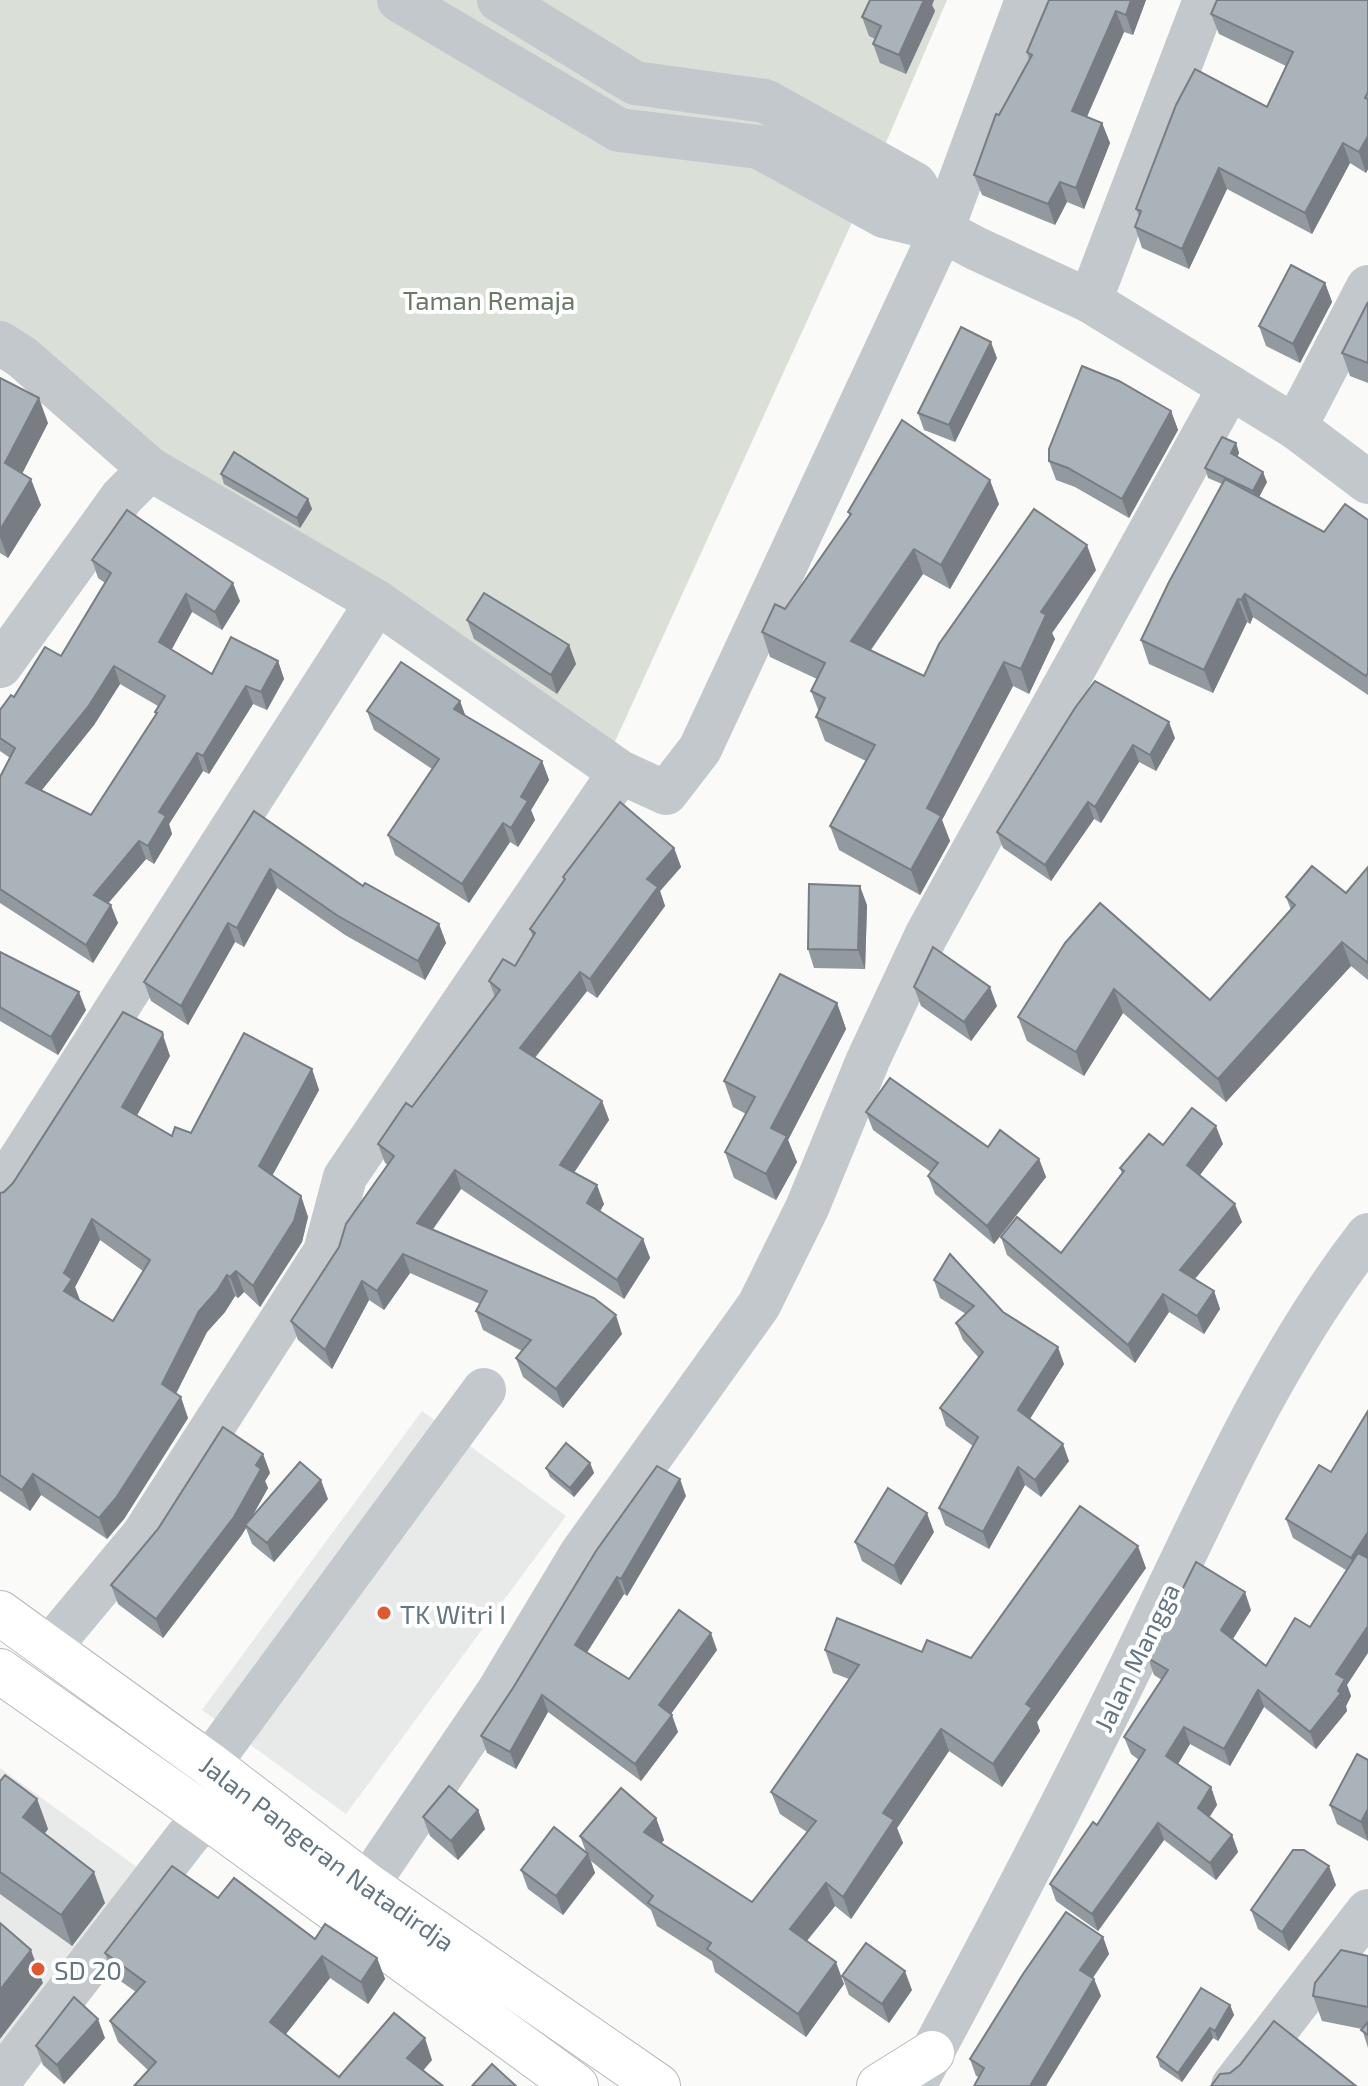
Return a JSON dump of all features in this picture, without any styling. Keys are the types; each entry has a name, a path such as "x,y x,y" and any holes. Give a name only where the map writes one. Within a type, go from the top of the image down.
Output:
{"main road":[{"name":"Jalan Pangeran Natadirdja","path":"0,1613 209,1764 367,1885 658,2086"},
{"name":"Jalan Pangeran Natadirdja","path":"0,1671 206,1816 576,2086"},
{"path":"879,2086 924,2073"}],"street":[{"path":"399,0 619,130 759,147 884,216 942,230 1090,301 1295,427 1368,482"},
{"path":"499,0 635,83 765,101 915,184 942,230"},
{"path":"0,343 22,357 150,469 377,602 620,772 666,793 700,749 942,230 1027,0"},
{"path":"1090,301 1205,0"},
{"path":"1295,427 1368,287"},
{"path":"367,1885 498,1692 581,1554 759,1305 807,1208 868,1060 926,936 1230,387"},
{"path":"0,666 122,497 150,469"},
{"path":"0,1191 377,602"},
{"path":"49,1648 144,1534 325,1252 345,1177 620,772"},
{"name":"Jalan Mangga","path":"924,2073 1070,1792 1243,1436 1335,1277 1368,1235"},
{"path":"209,1764 484,1390"},
{"path":"0,2080 206,1816"},
{"path":"1233,2086 1368,1911"}],"shaded area":[{"name":"TK Witri I","path":"422,1411 566,1516 346,1814 202,1710"},
{"name":"SD 20","path":"0,1768 152,1878 0,2059"}],"green space":[{"name":"Taman Remaja","path":"0,0 947,0 849,229 612,748 135,434 0,351"}],"building":[{"path":"870,0 924,0 899,55 873,44 881,26 862,17"},
{"path":"1049,0 1131,0 1126,15 1116,11 1072,111 1102,123 1076,188 1060,182 1048,204 974,175 996,114 999,115 1032,55 1027,52"},
{"path":"1217,0 1368,0 1368,92 1365,98 1368,99 1368,136 1359,152 1343,143 1305,213 1219,168 1182,249 1135,227 1141,211 1136,209 1176,105 1195,69 1267,107 1293,52 1211,14"},
{"path":"1291,265 1325,283 1293,344 1259,326"},
{"path":"1368,302 1368,363 1342,353"},
{"path":"961,327 991,342 949,425 918,413"},
{"path":"1082,366 1119,381 1171,411 1122,499 1068,468 1049,461 1049,449"},
{"path":"0,378 39,398 5,463 31,479 0,530"},
{"path":"902,420 990,480 941,565 914,549 851,641 924,676 939,644 1034,509 1087,545 1041,612 1046,615 1021,669 1004,662 927,808 941,816 911,870 830,826 875,745 816,717 825,698 811,691 825,663 762,632 775,604 785,609 851,514 848,512"},
{"path":"1222,437 1236,443 1231,453 1263,472 1253,491 1205,468"},
{"path":"234,452 308,499 297,518 221,474"},
{"path":"1225,479 1324,532 1345,504 1368,520 1366,676 1245,594 1241,600 1238,599 1204,670 1141,640"},
{"path":"127,510 233,583 215,612 186,594 159,642 212,674 231,637 278,661 261,692 246,686 203,756 197,753 159,812 166,816 148,846 139,841 94,895 111,905 86,945 0,889 0,777 15,748 0,738 0,710 11,695 14,697 45,647 61,656 111,573 92,560","holes":["114,666 165,696 91,815 26,783 88,707"]},
{"path":"484,593 569,645 551,675 467,620"},
{"path":"401,662 460,701 454,709 542,761 521,797 528,801 511,828 503,823 462,884 388,835 439,759 367,711"},
{"path":"1095,681 1169,722 1150,755 1133,745 1095,807 1088,802 1045,865 997,832"},
{"path":"620,802 674,848 647,879 658,887 590,979 580,972 520,1048 602,1101 560,1165 597,1185 587,1203 643,1239 617,1280 455,1170 417,1223 594,1298 616,1315 556,1389 516,1358 531,1340 476,1311 487,1291 403,1254 377,1291 362,1281 325,1350 291,1321 339,1247 346,1224 394,1156 378,1144 406,1103 412,1107 500,990 489,981 503,959 515,966 535,933 530,929 565,879 563,877"},
{"path":"254,811 363,886 365,883 439,924 418,961 338,916 270,869 237,928 228,923 181,1006 144,982"},
{"path":"1312,866 1346,893 1368,867 1368,963 1342,942 1218,1079 1114,989 1076,1052 1018,1017 1065,943 1100,903 1210,1000 1295,905 1286,897"},
{"path":"809,884 860,886 858,950 808,949"},
{"path":"933,947 990,987 964,1022 914,987"},
{"path":"0,952 79,992 51,1037 0,1007"},
{"path":"780,974 837,1003 771,1128 787,1136 766,1174 725,1152 755,1097 724,1081"},
{"path":"123,1012 163,1035 122,1107 172,1136 175,1127 191,1133 244,1033 312,1069 259,1166 301,1196 294,1221 253,1286 236,1271 230,1277 227,1275 199,1311 162,1384 181,1397 116,1498 99,1518 33,1474 22,1490 0,1475 0,1193 13,1183","holes":["92,1219 150,1260 113,1321 64,1291 72,1279 64,1273"]},
{"path":"890,1078 988,1147 1000,1130 1039,1159 987,1226 928,1176 938,1163 866,1112"},
{"path":"1192,1108 1216,1126 1187,1165 1235,1204 1180,1270 1214,1291 1197,1316 1163,1294 1128,1345 1001,1237 1017,1217 1061,1253 1124,1171 1120,1168 1149,1134 1163,1145"},
{"path":"950,1254 1003,1312 1058,1347 1018,1410 1063,1444 1035,1480 1018,1467 983,1532 939,1508 978,1437 940,1408 983,1352 956,1323 974,1306 934,1280"},
{"path":"1368,1411 1368,1532 1351,1558 1286,1519 1319,1465 1331,1472"},
{"path":"223,1427 263,1454 256,1465 261,1469 234,1517 156,1619 111,1585 158,1529"},
{"path":"566,1443 590,1463 570,1488 546,1468"},
{"path":"300,1462 321,1480 267,1543 245,1525"},
{"path":"657,1466 680,1479 621,1579 617,1577 575,1645 629,1679 679,1610 711,1633 659,1705 672,1715 635,1764 542,1695 510,1752 481,1736 596,1551"},
{"path":"888,1488 927,1513 894,1566 855,1542"},
{"path":"1080,1506 1138,1546 1026,1704 1032,1708 993,1764 941,1729 883,1813 894,1820 843,1897 826,1883 790,1929 836,1962 798,2014 707,1949 711,1943 648,1903 653,1896 580,1836 621,1788 656,1818 644,1832 752,1902 816,1821 771,1792 859,1665 825,1650 837,1618 922,1652 927,1640 971,1658"},
{"path":"1358,1553 1368,1558 1368,1626 1336,1674 1345,1679 1338,1691 1341,1693 1310,1732 1258,1690 1224,1749 1184,1727 1166,1756 1211,1787 1198,1808 1232,1835 1210,1863 1158,1823 1092,1914 1050,1884 1093,1822 1097,1825 1145,1750 1124,1737 1168,1670 1148,1658 1196,1562 1245,1592 1221,1630 1266,1666 1295,1618 1310,1627"},
{"path":"1357,1754 1368,1760 1368,1809 1361,1822 1330,1805"},
{"path":"5,1775 37,1799 23,1817 94,1872 61,1915 0,1872 0,1781"},
{"path":"449,1786 478,1810 451,1841 423,1817"},
{"path":"554,1827 588,1854 556,1896 521,1870"},
{"path":"1293,1850 1304,1850 1329,1866 1282,1932 1251,1910"},
{"path":"172,1866 218,1898 234,1878 315,1939 325,1924 377,1958 361,1982 322,1956 270,2022 339,2077 394,2013 425,2038 407,2058 443,2086 134,2086 156,2062 110,2021 145,1982 105,1953"},
{"path":"1066,1912 1103,1937 1080,1970 1094,1979 1030,2086 974,2086 984,2068 970,2059"},
{"path":"0,1923 31,1950 0,1990"},
{"path":"866,1943 905,1971 882,2004 842,1976"},
{"path":"1341,1950 1368,1956 1368,2007 1313,1996 1315,1983"},
{"path":"1201,1988 1230,2005 1215,2031 1210,2028 1178,2073 1157,2057"},
{"path":"74,1997 98,2019 57,2065 36,2046"},
{"path":"1274,2021 1356,2086 1211,2086 1220,2074 1230,2073 1240,2065"},
{"path":"1368,2022 1368,2035 1361,2030"},
{"path":"492,2064 516,2086 472,2086"}],"place":[{"name":"TK Witri I","path":"384,1613"},
{"name":"SD 20","path":"38,1969"}]}
